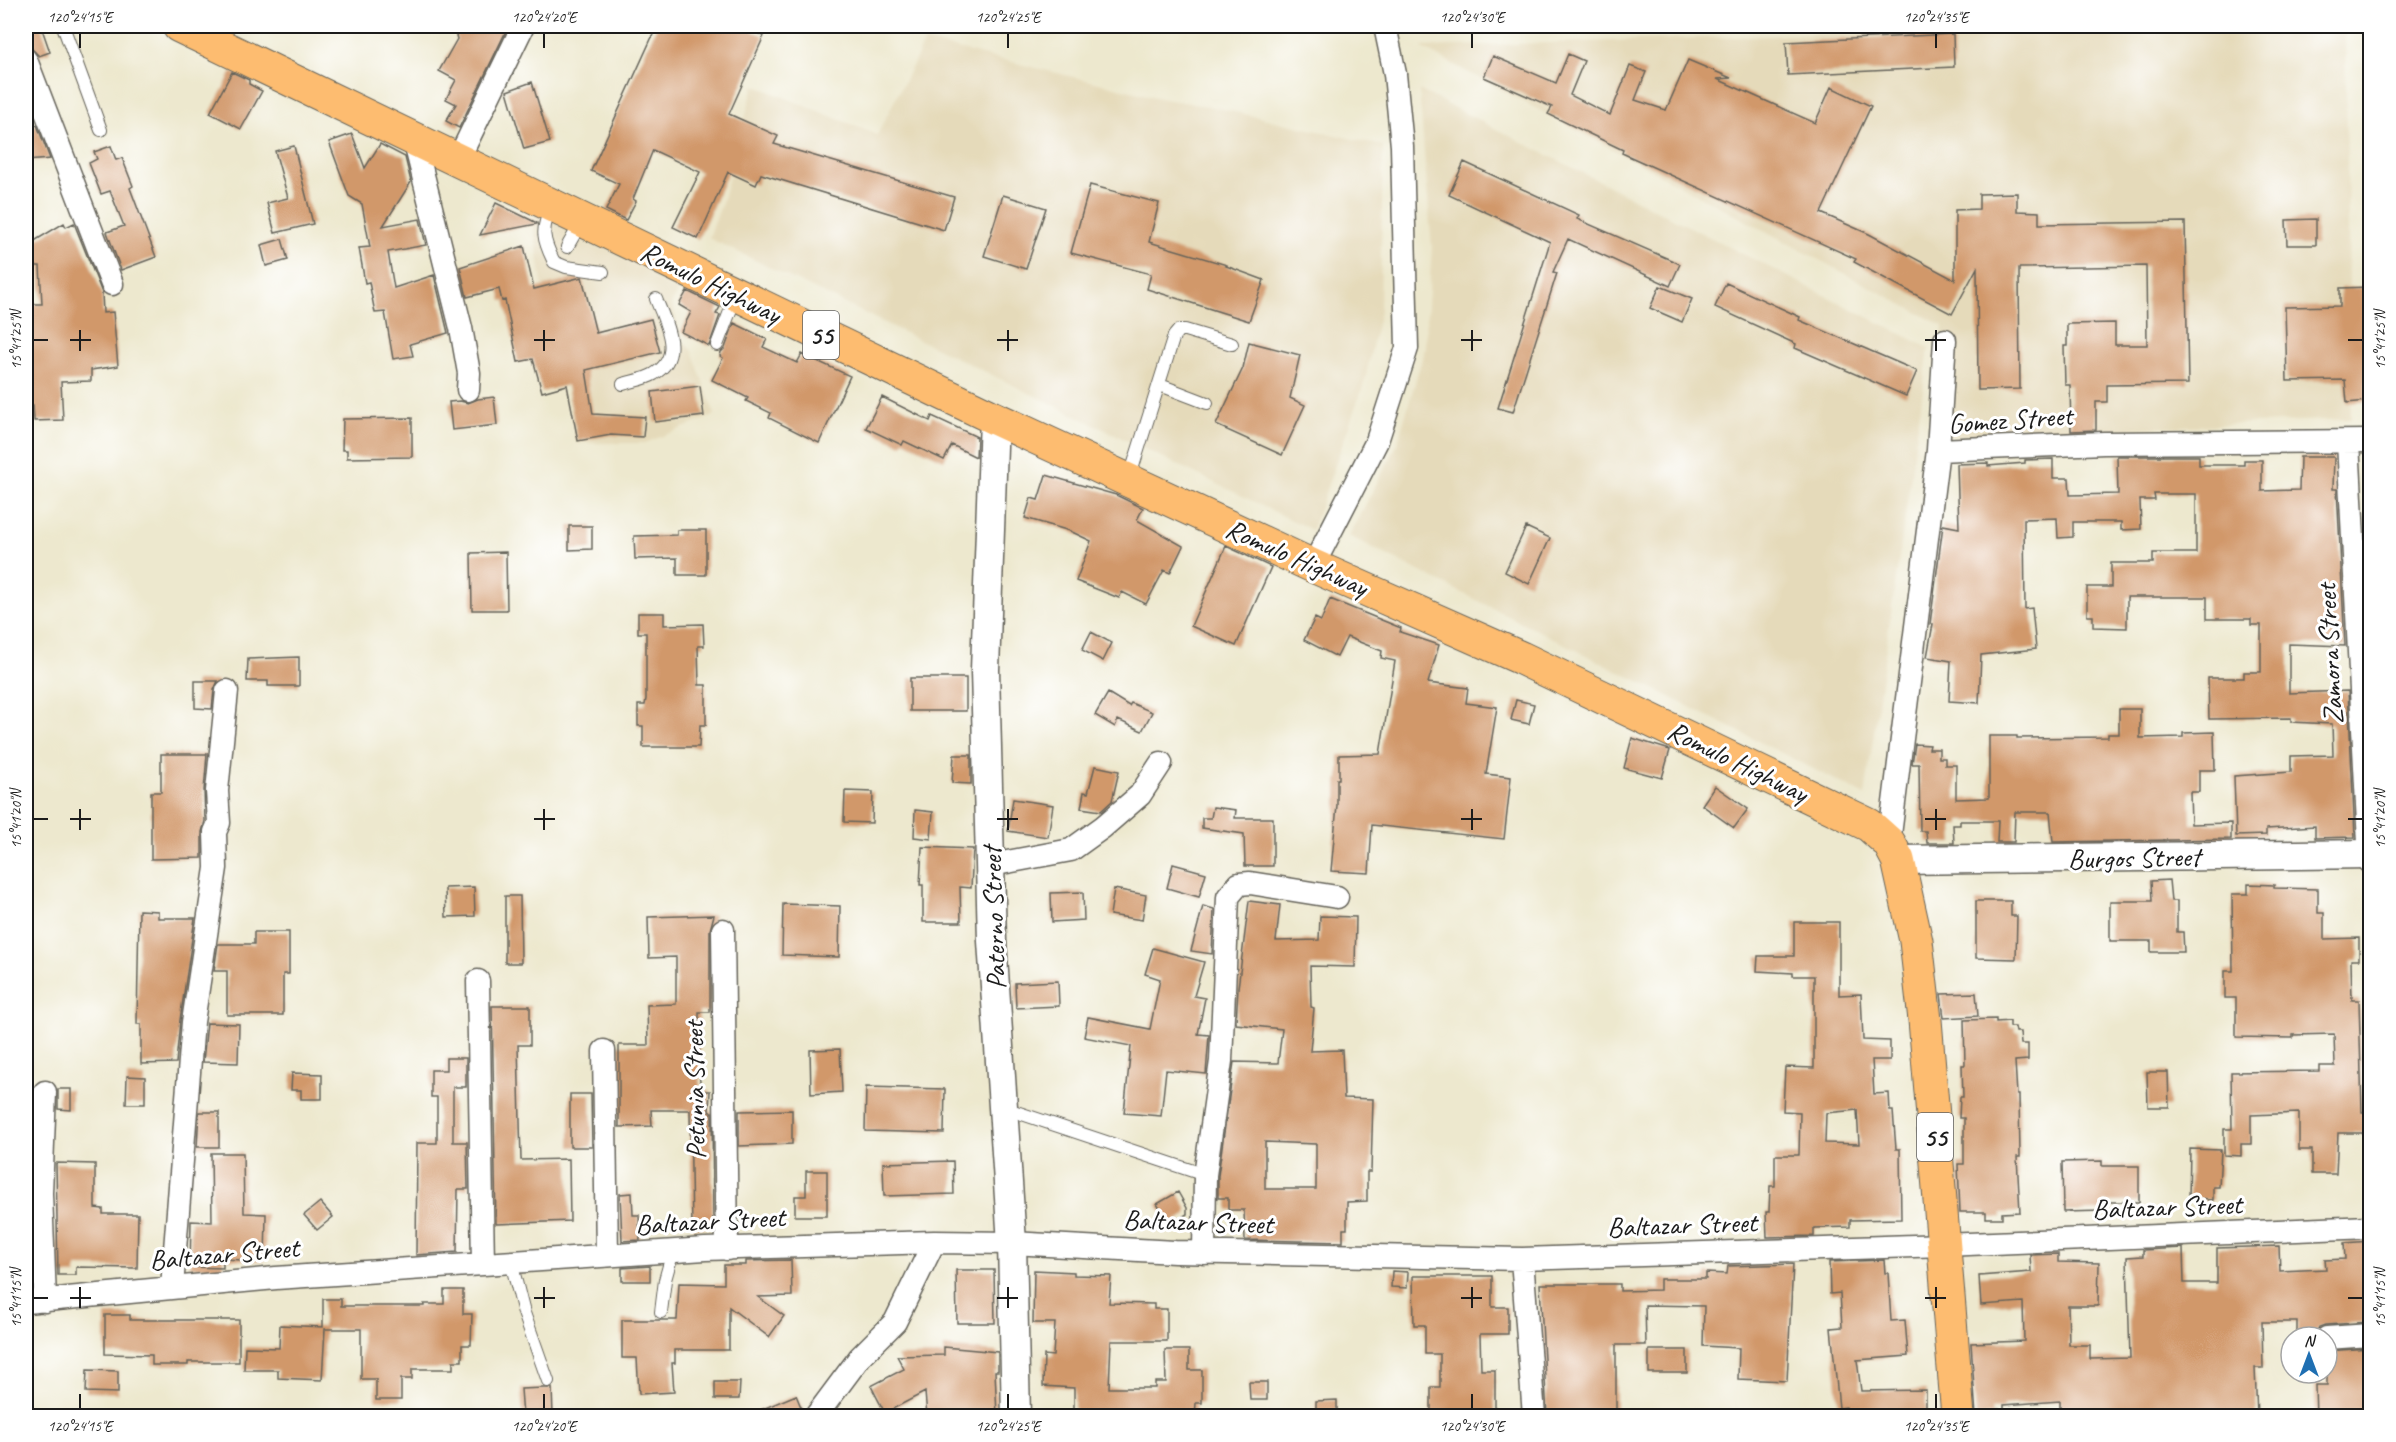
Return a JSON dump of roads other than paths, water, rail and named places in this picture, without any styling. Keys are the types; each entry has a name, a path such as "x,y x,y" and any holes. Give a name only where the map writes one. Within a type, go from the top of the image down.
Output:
{"highway":[{"name":"Romulo Highway","path":"179,26 553,206 575,234 736,294 994,418 1313,566 1521,658 1869,825 1894,852"},
{"name":"55","path":"1894,852 1908,896 1917,952 1958,1416"}],"street":[{"path":"458,160 523,26"},
{"path":"1313,566 1377,441 1407,348 1402,146 1395,74 1385,26"},
{"path":"26,60 112,284"},
{"path":"414,139 461,328 469,373 468,390"},
{"path":"1938,450 1945,340"},
{"name":"Paterno Street","path":"994,418 985,670 992,941 1012,1243 1016,1416"},
{"name":"Gomez Street","path":"1894,852 1938,450 2104,443 2370,441"},
{"name":"Zamora Street","path":"2348,442 2370,862"},
{"path":"172,1287 193,1022 216,868 214,832 219,823 217,791 227,691"},
{"path":"991,865 1071,850 1103,827 1140,795 1161,763"},
{"name":"Burgos Street","path":"1894,852 2370,854"},
{"path":"1204,1253 1205,1175 1221,1061 1228,897 1239,884 1250,883 1337,897"},
{"name":"Petunia Street","path":"723,930 727,1249"},
{"path":"478,981 483,1264"},
{"path":"604,1051 607,1255"},
{"path":"35,1302 45,1092"},
{"name":"Baltazar Street","path":"35,1302 172,1287 607,1255 934,1242 1012,1243 1204,1253 1522,1259 1944,1245 2370,1227"},
{"path":"816,1416 861,1357 895,1322 934,1242"},
{"path":"1522,1259 1534,1416"},
{"path":"2339,1337 2370,1335"}],"lane":[{"path":"63,26 101,130"},
{"path":"553,206 545,220 544,238 554,262 566,267 603,272"},
{"path":"717,345 736,294"},
{"path":"623,384 654,375 669,362 671,351 669,333 656,299"},
{"path":"1128,480 1174,336 1179,330 1232,344"},
{"path":"1160,385 1208,403"},
{"path":"1002,1107 1205,1175"},
{"path":"661,1312 665,1280 673,1251"},
{"path":"511,1262 548,1381"}]}
